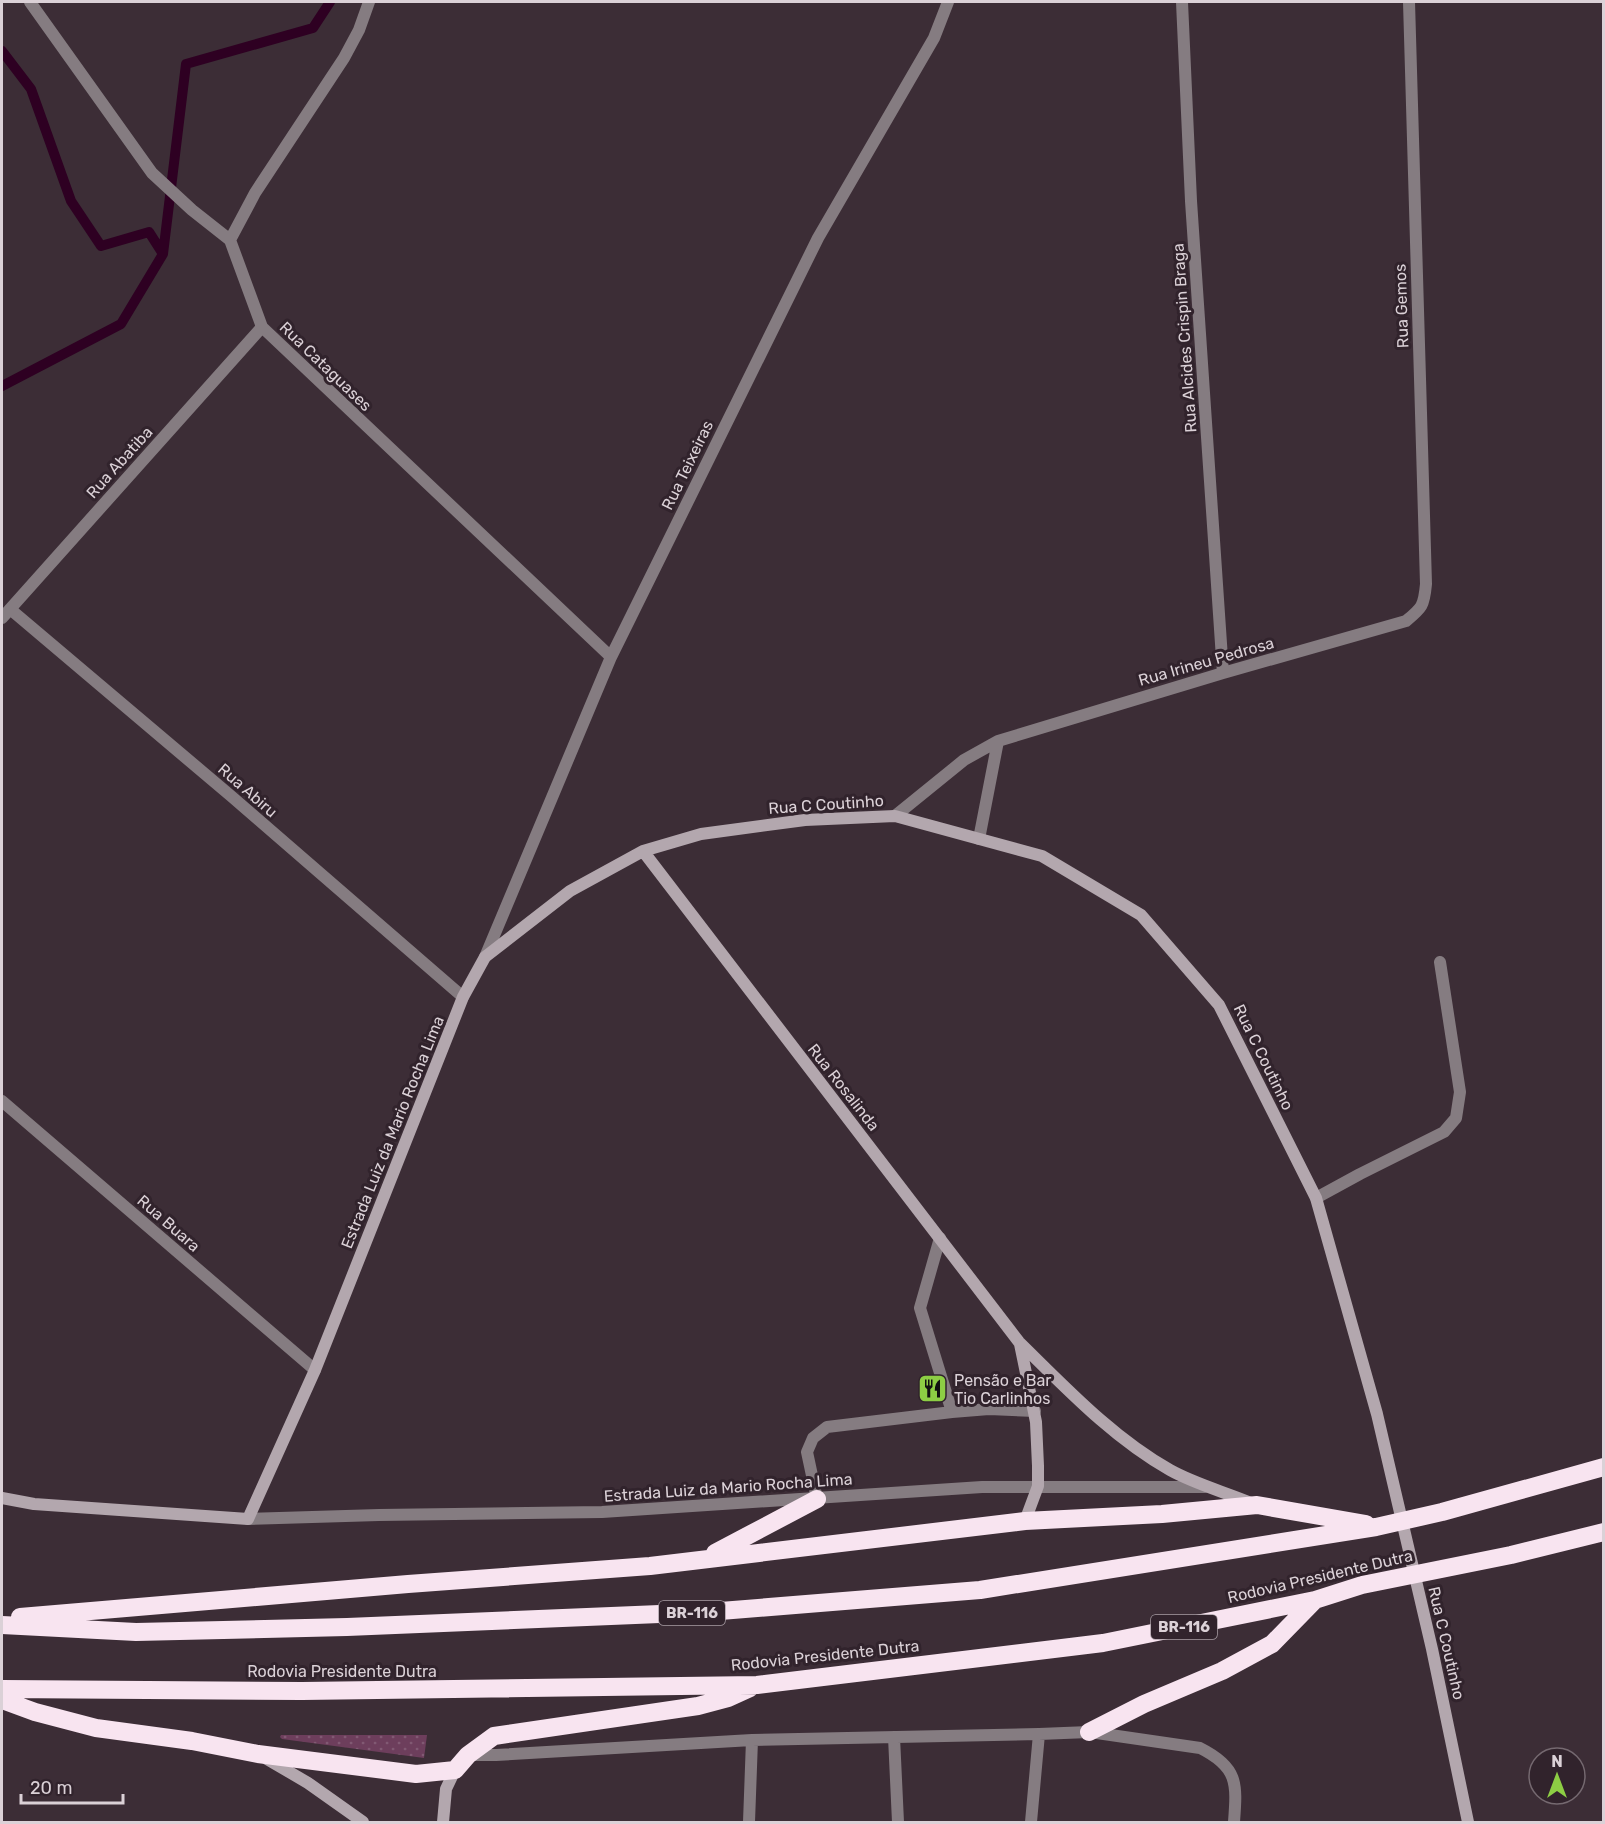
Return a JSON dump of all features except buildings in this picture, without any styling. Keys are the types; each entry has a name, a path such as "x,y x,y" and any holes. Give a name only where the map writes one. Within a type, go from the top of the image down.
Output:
{"highway":[{"name":"BR-116","path":"2,1625 136,1632 347,1627 708,1612 980,1590 1376,1527 1442,1512 1604,1467"},
{"path":"705,1559 817,1498"},
{"path":"2,1619 650,1566 1024,1521 1162,1514 1257,1505 1338,1518 1376,1527"},
{"name":"Rodovia Presidente Dutra","path":"2,1689 358,1691 757,1685 1103,1643 1315,1600 1362,1585 1511,1555 1604,1532"},
{"path":"1089,1732 1144,1704 1222,1671 1272,1644 1315,1600"},
{"path":"2,1701 96,1728 192,1741 258,1754 416,1774 455,1770 468,1755 494,1736 698,1706 728,1698 757,1685"}],"main road":[{"name":"Rua C Coutinho","path":"484,957 570,891 642,851 701,834 805,820 896,816 1042,856 1141,915 1219,1005 1316,1198 1377,1414 1432,1649 1468,1822"},
{"name":"Rua Rosalinda","path":"642,851 1019,1342 1076,1397 1134,1448 1172,1471 1257,1505"},
{"name":"Estrada Luiz da Mario Rocha Lima","path":"2,1498 34,1504 248,1520 315,1370 463,997 484,957"},
{"name":"Rua Rosalinda","path":"1019,1342 1035,1411 1038,1486 1024,1521"},
{"path":"258,1754 308,1783 363,1822"},
{"path":"443,1822 446,1789 455,1770"}],"street":[{"path":"30,2 152,173 192,210 230,240 255,193 344,58 359,30 369,2"},
{"name":"Rua Teixeiras","path":"484,957 611,657 818,238 934,38 948,2"},
{"name":"Rua Alcides Crispin Braga","path":"1182,2 1191,201 1223,673"},
{"name":"Rua Gemos","path":"1409,2 1426,584 1421,608"},
{"name":"Rua Cataguases","path":"230,240 262,327 611,657"},
{"name":"Rua Abatiba","path":"6,614 262,327"},
{"name":"Rua Irineu Pedrosa","path":"896,816 964,760 998,741 1406,621 1421,608"},
{"name":"Rua Abiru","path":"6,614 240,804 463,997"},
{"path":"979,839 998,741"},
{"path":"1316,1198 1444,1132 1456,1118 1460,1092 1440,962"},
{"name":"Rua Buara","path":"2,1101 315,1370"},
{"path":"940,1238 920,1308 952,1412"},
{"path":"817,1498 807,1452 813,1438 827,1427 989,1409 1035,1411"},
{"name":"Estrada Luiz da Mario Rocha Lima","path":"248,1520 379,1515 602,1512 981,1487 1209,1487"},
{"path":"468,1755 752,1740 1089,1732 1200,1748 1215,1755 1225,1764 1237,1792 1234,1822"},
{"path":"1031,1822 1039,1734"},
{"path":"894,1737 898,1822"},
{"path":"749,1822 752,1740"}],"shaded area":[{"path":"281,1735 427,1735 424,1758 282,1739"}],"waterway":[{"path":"2,386 121,324 163,254 186,64 313,28 330,2"},
{"path":"2,51 31,89 71,201 101,246 149,232 163,254"}],"place":[{"name":"Pensão e Bar Tio Carlinhos","path":"933,1389"}]}
